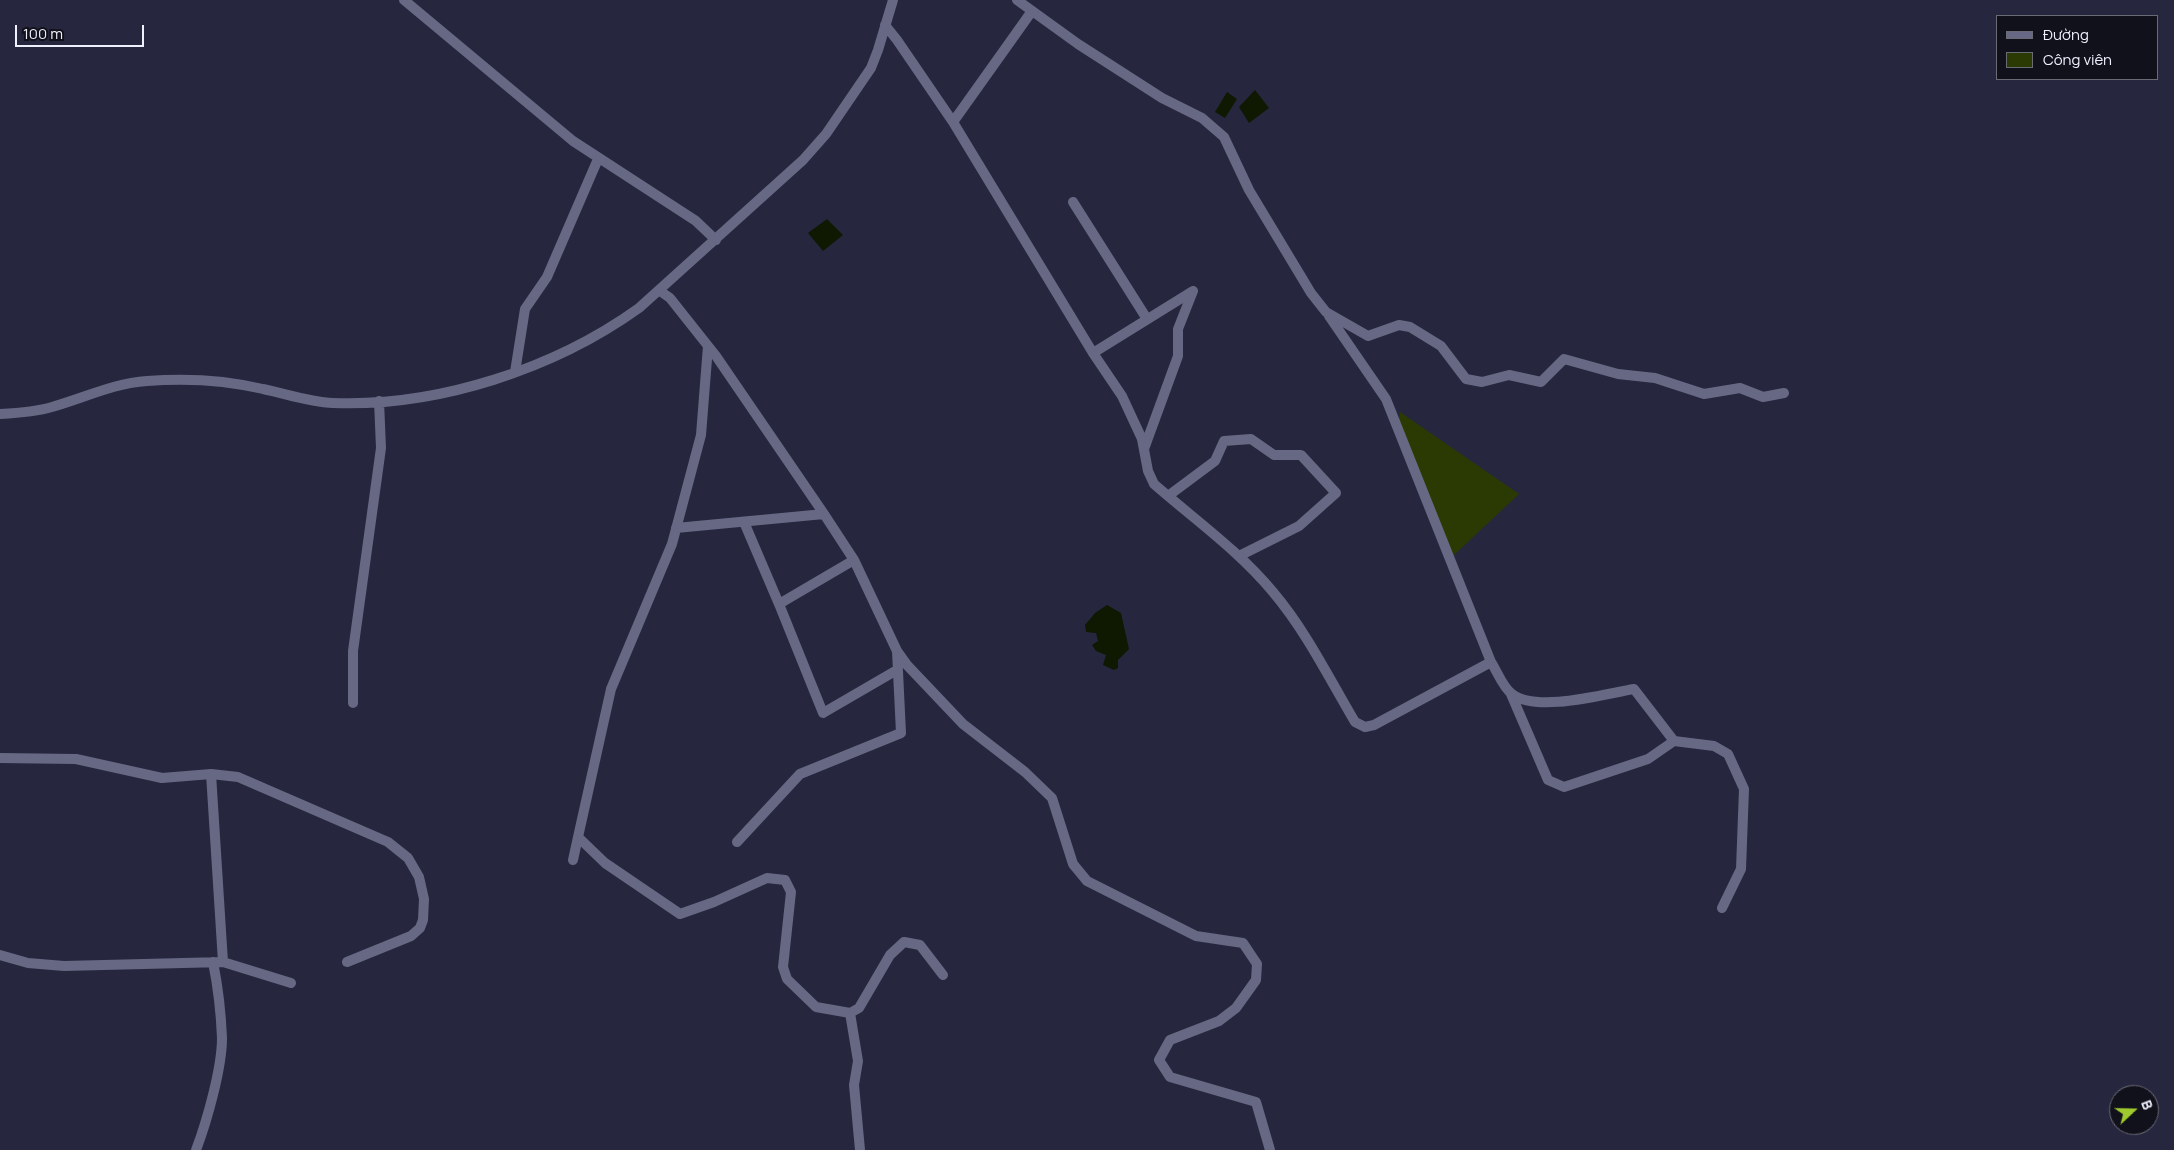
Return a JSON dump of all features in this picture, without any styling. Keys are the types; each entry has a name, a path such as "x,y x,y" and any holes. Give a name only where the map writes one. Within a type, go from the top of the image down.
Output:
{"street":[{"path":"404,0 573,141 696,221 716,240"},
{"path":"0,414 52,408 119,386 146,381 228,382 306,400 334,403 419,398 442,394 515,372 553,357 622,320 660,290 802,160 826,134 871,68 892,0"},
{"path":"1016,0 1078,44 1162,98 1202,118 1224,137 1249,190 1310,293 1326,312 1386,399 1491,662 1511,694 1548,780 1564,787 1648,759 1674,742 1714,746 1728,754 1744,789 1741,869 1722,908"},
{"path":"953,122 1032,11"},
{"path":"884,25 897,40 953,122 1130,412 1142,439 1148,471 1154,484 1239,556 1283,604 1355,722 1360,726 1374,726 1491,662"},
{"path":"515,372 525,309 547,277 598,159"},
{"path":"1073,202 1147,319"},
{"path":"660,290 670,298 708,346 824,514 854,560 897,651 907,665 963,724 1025,772 1052,798 1073,864 1087,881 1196,936 1243,944 1257,964 1256,980 1236,1008 1219,1021 1170,1040 1159,1060 1170,1077 1256,1102 1270,1150"},
{"path":"1093,352 1193,291 1178,329 1178,356 1144,450"},
{"path":"1326,312 1368,336 1400,325 1410,327 1441,346 1466,379 1482,382 1509,375 1541,382 1564,359 1618,374 1655,378 1704,394 1740,388 1764,397 1784,393"},
{"path":"573,860 611,689 672,544 701,435 708,346"},
{"path":"353,703 353,651 381,452 379,401"},
{"path":"1168,496 1216,461 1224,441 1251,439 1274,455 1301,456 1336,493 1299,526 1239,556"},
{"path":"676,528 824,514"},
{"path":"744,522 780,604 824,713 897,670"},
{"path":"780,604 854,560"},
{"path":"737,842 800,774 901,733 897,651"},
{"path":"1511,694 1526,701 1559,702 1634,689 1674,742"},
{"path":"0,758 54,757 81,759 162,778 211,774 231,775 249,780 388,842 408,858 419,876 423,890 424,911 420,928 416,933 402,940 386,944 347,962"},
{"path":"196,1150 206,1125 221,1048 211,774"},
{"path":"578,838 605,863 680,914 714,902 767,878 785,880 791,892 783,967 787,979 816,1008 850,1013 859,1008 890,955 904,942 920,945 943,975"},
{"path":"0,955 28,964 64,966 218,962 291,983"},
{"path":"850,1013 858,1062 854,1085 860,1150"}],"green space":[{"path":"1400,412 1519,494 1454,555 1442,535 1398,421"}],"shaded area":[{"path":"1255,90 1269,108 1249,123 1239,107"},
{"path":"1227,92 1237,99 1225,118 1215,112"},
{"path":"827,219 843,235 823,251 808,233"},
{"path":"1107,605 1121,613 1129,649 1118,660 1118,668 1114,670 1103,665 1106,655 1096,651 1092,645 1098,641 1096,633 1086,632 1085,625 1095,613"}]}
